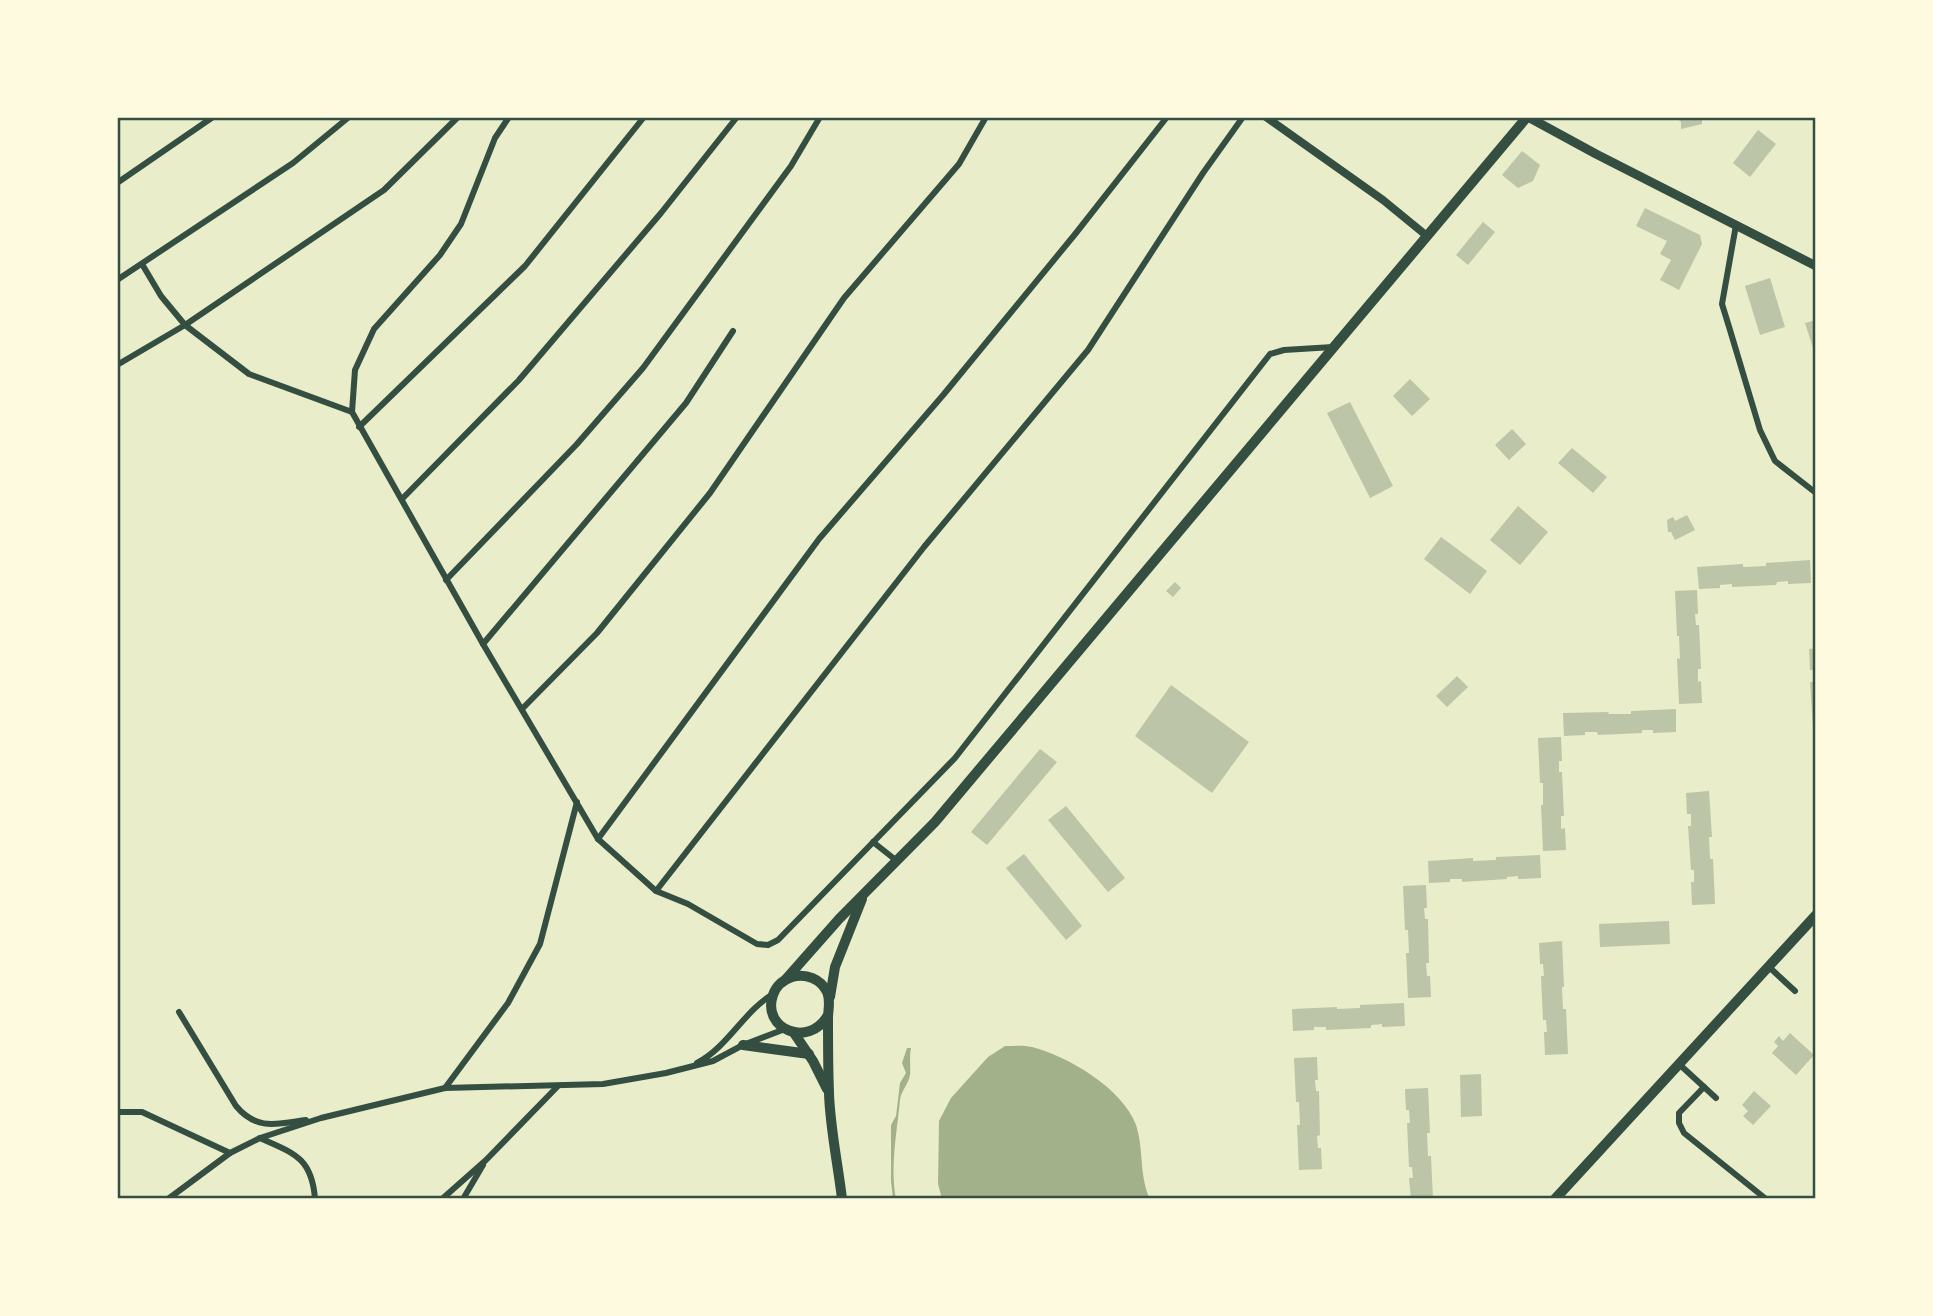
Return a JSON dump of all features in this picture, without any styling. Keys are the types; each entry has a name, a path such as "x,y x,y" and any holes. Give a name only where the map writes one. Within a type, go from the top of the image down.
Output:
{"highway":[{"path":"1559,1197 1816,915"}],"main road":[{"path":"829,1093 809,1054 773,1013 773,994 935,822 1528,117 1816,266"},
{"path":"842,1199 829,1093 828,1015 835,967 864,895"},
{"path":"786,979 804,975 813,978 821,983 830,1000"},
{"path":"789,1031 802,1034 818,1028 828,1015"},
{"path":"743,1045 809,1054"}],"street":[{"path":"117,183 213,117"},
{"path":"117,281 293,163 349,117"},
{"path":"117,365 185,325 384,190 458,117"},
{"path":"509,117 495,138 461,224 440,255 374,329 355,370 352,411 446,580 598,839 656,891 688,904 757,944 768,945 778,940 955,758 1270,354 1284,350 1336,347"},
{"path":"359,427 525,266 644,117"},
{"path":"402,499 519,380 661,213 737,117"},
{"path":"446,580 577,444 643,368 791,166 820,117"},
{"path":"522,709 597,633 710,493 844,298 959,164 986,117"},
{"path":"598,839 819,539 944,394 1167,117"},
{"path":"656,891 924,547 1088,350 1203,173 1243,117"},
{"path":"1266,117 1383,200 1427,236"},
{"path":"1736,225 1723,304 1730,330 1760,430 1775,461 1816,493"},
{"path":"142,264 161,296 185,325 249,374 352,411"},
{"path":"483,644 686,403 733,331"},
{"path":"445,1088 508,1003 540,944 577,802"},
{"path":"873,842 897,861"},
{"path":"1769,967 1795,991"},
{"path":"686,1068 712,1052 763,1000 773,994"},
{"path":"179,1012 244,1116 256,1123 272,1124 321,1118"},
{"path":"169,1199 230,1153 260,1138 321,1118 445,1088 603,1084 713,1061 743,1045 789,1031"},
{"path":"1679,1064 1716,1098"},
{"path":"442,1199 557,1087"},
{"path":"1704,1087 1679,1112 1679,1123 1684,1132 1766,1199"},
{"path":"117,1112 142,1112 230,1153"},
{"path":"260,1138 283,1148 303,1162 314,1178 315,1199"},
{"path":"463,1199 485,1160"}],"shaded area":[{"path":"1005,1046 1032,1047 1062,1058 1093,1076 1119,1099 1136,1125 1144,1181 1150,1199 942,1199 938,1184 939,1121 951,1098 988,1057"},
{"path":"907,1048 911,1048 910,1075 900,1100 894,1162 896,1199 893,1199 891,1125 896,1116 900,1083 906,1073 902,1063"}],"building":[{"path":"1676,117 1702,117 1702,124 1681,129 1681,122"},
{"path":"1758,130 1776,144 1750,177 1733,163"},
{"path":"1522,151 1540,165 1533,181 1518,188 1502,175"},
{"path":"1645,208 1700,235 1702,244 1679,290 1660,280 1671,260 1660,254 1667,241 1636,226"},
{"path":"1483,222 1495,232 1468,265 1456,255"},
{"path":"1770,278 1785,327 1760,335 1745,286"},
{"path":"1816,320 1816,354 1815,354 1805,323"},
{"path":"1410,379 1430,399 1412,416 1393,396"},
{"path":"1350,402 1393,486 1370,498 1327,413"},
{"path":"1512,429 1526,444 1509,460 1495,445"},
{"path":"1572,448 1607,477 1593,493 1558,463"},
{"path":"1518,506 1548,532 1520,565 1490,540"},
{"path":"1687,515 1695,530 1675,540 1671,532 1668,532 1667,520 1673,517 1675,521"},
{"path":"1441,537 1487,571 1470,594 1424,559"},
{"path":"1810,560 1811,583 1788,584 1788,581 1777,582 1776,585 1732,587 1732,584 1720,585 1720,588 1699,589 1697,567 1743,564 1743,567 1766,566 1766,563"},
{"path":"1175,582 1181,588 1173,597 1166,591"},
{"path":"1697,590 1698,614 1695,614 1696,625 1699,625 1701,669 1698,669 1698,682 1701,681 1702,703 1679,704 1677,658 1680,659 1675,591"},
{"path":"1816,648 1816,727 1813,727 1810,682 1813,682 1813,670 1810,670 1809,649"},
{"path":"1457,676 1468,687 1447,707 1436,696"},
{"path":"1171,685 1249,742 1212,793 1135,736"},
{"path":"1676,709 1676,732 1653,733 1653,730 1642,730 1642,733 1598,735 1597,732 1585,732 1585,735 1564,736 1563,713 1631,714 1631,711"},
{"path":"1561,737 1562,761 1559,761 1559,772 1562,772 1564,816 1561,816 1561,829 1565,828 1566,850 1543,851 1543,783 1540,783 1538,738"},
{"path":"1040,749 1057,762 987,845 971,832"},
{"path":"1709,791 1712,837 1709,837 1710,859 1713,859 1715,904 1692,905 1691,882 1694,882 1694,870 1691,870 1688,826 1691,826 1691,814 1687,814 1686,793"},
{"path":"1066,806 1125,878 1108,892 1048,820"},
{"path":"1024,854 1082,926 1066,940 1006,868"},
{"path":"1540,855 1541,878 1518,879 1518,876 1462,882 1462,879 1450,879 1450,882 1429,883 1428,861 1473,858 1473,861 1496,860 1496,857"},
{"path":"1426,885 1427,908 1424,908 1425,919 1428,919 1429,963 1426,963 1431,997 1408,998 1408,930 1405,930 1403,886"},
{"path":"1669,921 1670,944 1600,947 1599,924"},
{"path":"1562,941 1563,1009 1566,1009 1568,1054 1545,1055 1544,1032 1547,1032 1546,1020 1543,1020 1541,976 1544,976 1543,964 1540,964 1539,943"},
{"path":"1404,1003 1405,1026 1382,1027 1382,1024 1371,1025 1371,1028 1326,1030 1326,1027 1314,1027 1314,1030 1293,1031 1292,1009 1360,1008 1360,1005"},
{"path":"1790,1033 1814,1055 1796,1075 1772,1053 1778,1046 1774,1042 1779,1036 1783,1041"},
{"path":"1317,1057 1318,1080 1315,1080 1316,1091 1319,1091 1320,1135 1317,1136 1318,1148 1321,1148 1322,1169 1299,1170 1299,1102 1296,1102 1294,1058"},
{"path":"1481,1074 1482,1116 1461,1117 1460,1075"},
{"path":"1428,1088 1428,1156 1431,1156 1433,1199 1411,1199 1409,1178 1413,1178 1412,1167 1409,1167 1407,1123 1410,1123 1405,1089"},
{"path":"1754,1091 1771,1106 1753,1125 1743,1116 1748,1111 1742,1105"}]}
